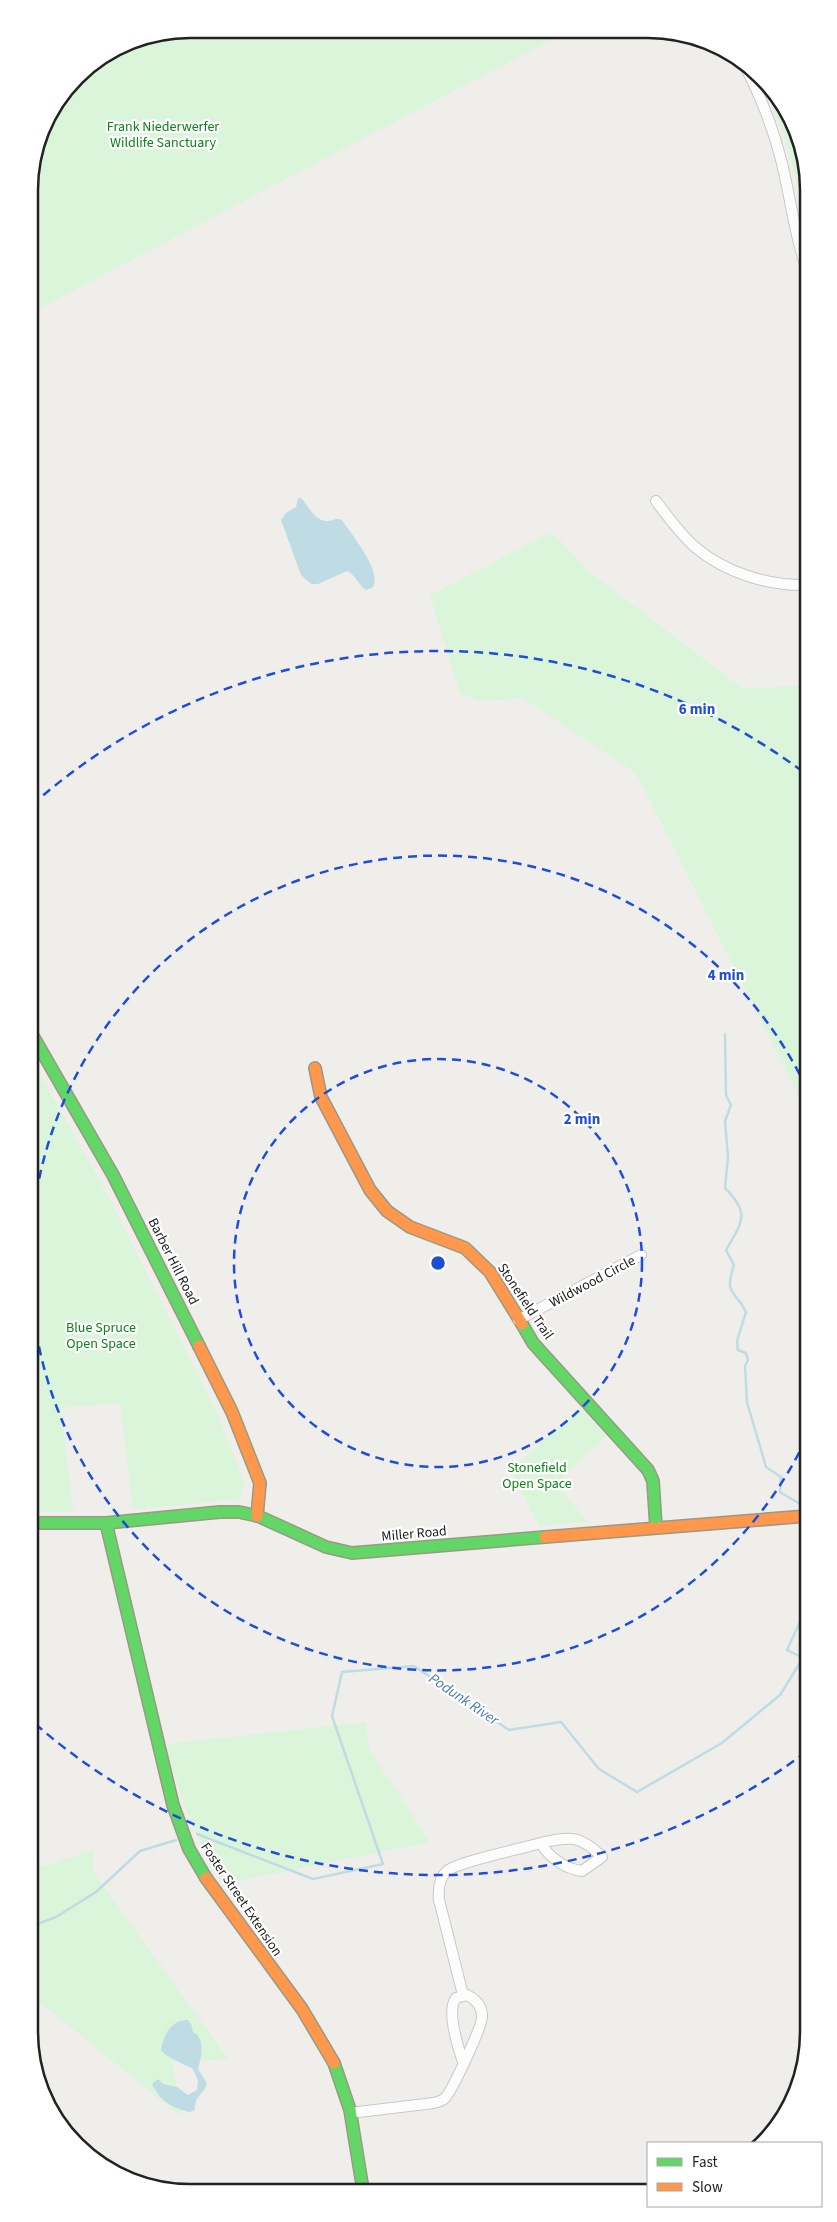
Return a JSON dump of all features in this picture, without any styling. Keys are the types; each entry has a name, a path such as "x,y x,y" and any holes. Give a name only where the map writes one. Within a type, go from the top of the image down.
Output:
{"street":[{"path":"750,78 769,121 780,156 800,248"},
{"path":"656,501 679,532 696,548 718,563 764,581 800,585"},
{"name":"Barber Hill Road","path":"38,1045 113,1175 232,1412 260,1483 257,1516"},
{"name":"Stonefield Trail","path":"315,1068 321,1097 370,1190 387,1210 410,1227 465,1248 490,1272 533,1342 648,1470 653,1481 656,1526"},
{"name":"Wildwood Circle","path":"518,1320 640,1255"},
{"name":"Miller Road","path":"38,1523 106,1523 238,1512 257,1516 331,1551 352,1553 656,1526 799,1517"},
{"name":"Foster Street Extension","path":"106,1523 128,1610 172,1806 189,1848 216,1891 309,2022 335,2065 350,2113 362,2184"},
{"path":"463,1995 438,1889 442,1878 447,1871 455,1866 564,1838 575,1838 587,1843 602,1857 582,1871 574,1870 563,1865 546,1852 541,1844"},
{"path":"350,2113 440,2101 447,2095 463,2062 481,2023 480,2007 474,1999 463,1995 456,1998 451,2010 463,2062"}],"green space":[{"name":"Frank Niederwerfer Wildlife Sanctuary","path":"180,38 555,38 38,309 38,180 43,150 53,122 69,97 89,75 122,53 160,40"},
{"path":"770,100 788,132 797,160 799,185 797,185 787,145"},
{"path":"552,532 588,571 742,688 800,686 800,1097 636,773 523,698 480,701 460,694 430,595"},
{"name":"Blue Spruce Open Space","path":"38,1071 105,1190 215,1409 244,1481 242,1493 236,1499 133,1510 120,1403 61,1408 73,1512 38,1511"},
{"name":"Stonefield Open Space","path":"580,1408 606,1436 556,1483 587,1522 539,1526 511,1470"},
{"path":"366,1722 369,1749 430,1842 223,1884 204,1850 189,1816 167,1744"},
{"path":"93,1850 93,1872 229,2060 172,2061 181,2116 38,2001 38,1868"}],"water":[{"path":"298,498 301,498 321,520 342,520 359,544 374,573 375,581 372,588 366,590 347,571 318,584 311,584 301,575 281,520 286,513 296,507"},
{"path":"188,2020 193,2032 200,2039 202,2049 198,2069 207,2083 197,2098 195,2110 190,2112 167,2103 152,2084 158,2079 163,2084 177,2087 188,2095 197,2090 198,2080 192,2068 170,2058 161,2050 169,2029 177,2023"}],"waterway":[{"name":"Podunk River","path":"725,1034 726,1095 731,1105 725,1121 728,1157 725,1188 733,1197 741,1212 740,1225 726,1250 734,1265 730,1287 746,1312 737,1341 738,1350 746,1353 748,1360 745,1366 747,1402 766,1467 781,1477 780,1492 799,1504"},
{"name":"Podunk River","path":"799,1624 787,1650 799,1656"},
{"name":"Podunk River","path":"197,1834 313,1879 383,1864 332,1716 342,1672 414,1666 509,1730 561,1722 599,1769 637,1792 722,1743 780,1695 799,1664"},
{"name":"Podunk River","path":"38,1924 56,1917 96,1892 140,1851 176,1840"}],"traffic: fast":[{"path":"38,1045 113,1175 199,1346"},
{"path":"522,1324 533,1343 648,1470 653,1481 656,1527"},
{"path":"38,1523 106,1523 220,1512 239,1512 258,1516 326,1547 352,1553 545,1537"},
{"path":"106,1523 173,1805 189,1849 206,1878"},
{"path":"334,2063 350,2110 362,2184"}],"traffic: slow":[{"path":"315,1068 321,1097 370,1190 387,1211 410,1227 465,1248 490,1272 522,1324"},
{"path":"199,1346 232,1412 260,1483 257,1516"},
{"path":"545,1537 799,1517"},
{"path":"206,1878 302,2009 334,2063"}]}
